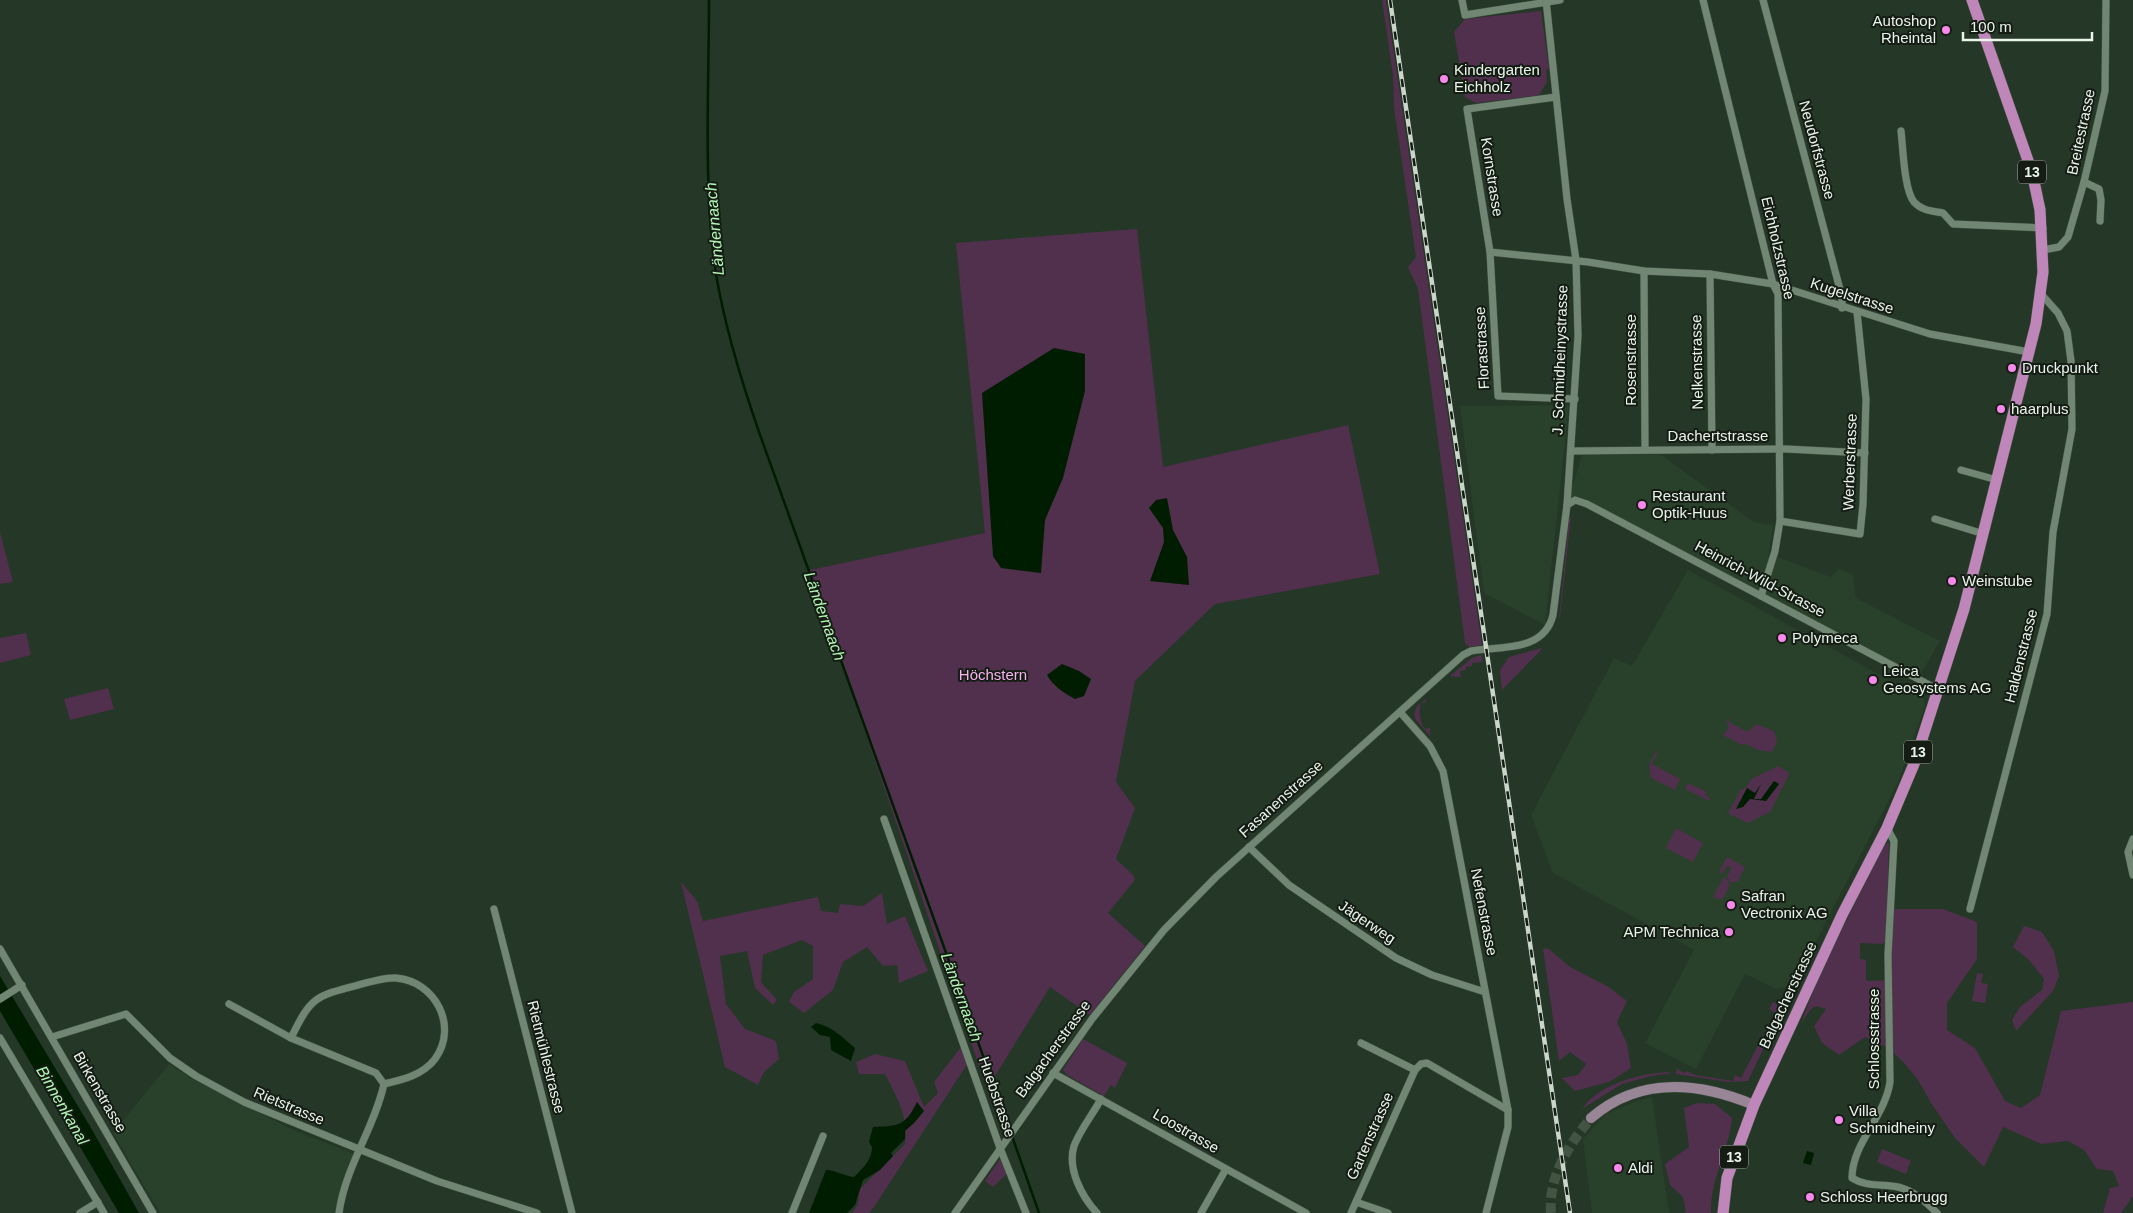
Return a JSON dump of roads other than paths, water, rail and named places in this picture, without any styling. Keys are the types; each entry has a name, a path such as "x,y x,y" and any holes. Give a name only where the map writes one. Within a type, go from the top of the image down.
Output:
{"main road":[{"name":"13","path":"1972,0 2032,172 2043,228 2042,294 2029,352"},
{"name":"Balgacherstrasse","path":"1723,1213 1727,1178 1754,1106 1842,914 1887,828 1914,764 1939,690 1984,534 2029,352"},
{"path":"1591,1118 1617,1099 1650,1088 1667,1086 1706,1089 1754,1106"}],"street":[{"path":"1462,0 1465,14 1560,0"},
{"name":"Eichholzstrasse","path":"1703,0 1773,284 1778,294 1780,521 1775,551 1761,596"},
{"name":"Neudorfstrasse","path":"1763,0 1842,297 1842,308"},
{"name":"Breitestrasse","path":"2043,250 2059,247 2068,238 2084,182 2105,91 2106,0"},
{"name":"J. Schmidheinystrasse","path":"1400,712 1464,655 1471,651 1536,641 1548,631 1553,615 1567,505 1578,336 1576,260 1546,2"},
{"name":"Kornstrasse","path":"1490,252 1468,109 1556,97"},
{"path":"1901,131 1909,190 1913,201 1921,207 1927,211 1943,213 1953,224 2043,228"},
{"path":"2084,182 2098,189 2101,200 2100,220"},
{"path":"1490,252 1576,260"},
{"name":"Florastrasse","path":"1490,252 1498,396 1574,399"},
{"name":"Kugelstrasse","path":"1576,260 1644,271 1710,274 1773,284 1842,308 1930,334 2029,352"},
{"name":"Rosenstrasse","path":"1644,271 1646,449"},
{"name":"Nelkenstrasse","path":"1710,274 1712,450"},
{"name":"Haldenstrasse","path":"1970,909 2047,614 2053,532 2070,450 2072,429 2071,370 2067,332 2058,313 2042,294"},
{"name":"Werberstrasse","path":"1780,521 1860,534 1866,399 1857,312"},
{"name":"Dachertstrasse","path":"1571,450 1779,450 1865,453"},
{"path":"1960,470 1997,480"},
{"name":"Heinrich-Wild-Strasse","path":"1567,505 1575,500 1587,504 1939,690"},
{"path":"1935,519 1984,534"},
{"name":"Fasanenstrasse","path":"1184,909 1249,847 1400,712"},
{"name":"Nefenstrasse","path":"1400,712 1430,746 1443,771 1508,1110 1508,1127 1486,1213"},
{"name":"Huebstrasse","path":"884,819 1026,1213"},
{"name":"Schlossstrasse","path":"1887,828 1894,841 1888,955 1890,1082 1886,1103 1856,1156 1852,1167 1852,1178 1859,1183 1898,1187 1910,1191 1937,1213"},
{"path":"2133,839 2128,852 2133,875"},
{"name":"Jägerweg","path":"1249,847 1289,885 1396,958 1432,975 1485,992"},
{"name":"Rietmühlestrasse","path":"494,909 572,1213"},
{"name":"Balgacherstrasse","path":"954,1213 1053,1073 1132,967 1184,909"},
{"name":"Birkenstrasse","path":"0,949 20,987 52,1037 154,1213"},
{"path":"291,1038 308,1005 328,992 394,977 418,983 431,994 441,1007 444,1019 443,1042 434,1060 419,1073 384,1084"},
{"path":"0,999 20,987"},
{"path":"229,1004 291,1038 376,1073 384,1084"},
{"name":"Rietstrasse","path":"52,1037 126,1014 170,1058 204,1080 244,1102 437,1181 537,1213"},
{"path":"0,1038 104,1213"},
{"path":"1361,1043 1415,1070 1421,1064 1427,1063 1508,1110"},
{"name":"Gartenstrasse","path":"1351,1213 1415,1070"},
{"name":"Loostrasse","path":"1053,1073 1306,1213"},
{"path":"339,1213 349,1172 360,1150 384,1084"},
{"path":"1097,1213 1084,1197 1072,1162 1074,1146 1101,1099"},
{"path":"792,1213 823,1136"},
{"path":"1201,1213 1226,1169"},
{"path":"80,1213 98,1202"},
{"path":"1356,1202 1388,1213"}],"water":[{"path":"1054,348 1085,354 1085,391 1063,478 1045,520 1041,573 1001,568 993,556 982,393"},
{"path":"1167,498 1173,530 1187,557 1189,585 1150,581 1164,542 1163,528 1149,508 1156,500"},
{"path":"1062,664 1079,671 1091,679 1084,696 1075,699 1059,689 1049,679 1047,675"},
{"path":"1774,781 1779,784 1766,801 1750,799 1743,807 1736,809 1747,788 1755,793 1761,784 1754,799 1761,799"},
{"name":"Binnenkanal","path":"0,976 91,1128 139,1213 119,1213 0,1011"},
{"path":"816,1023 832,1030 855,1048 851,1061 831,1050 830,1037 820,1035 811,1027"},
{"path":"917,1102 924,1111 905,1131 905,1139 891,1153 893,1156 880,1170 863,1180 855,1205 847,1213 809,1213 826,1170 854,1177 866,1164 872,1152 869,1142 873,1127 900,1123 909,1116"},
{"path":"1807,1151 1814,1153 1811,1165 1803,1163"}],"waterway":[{"name":"Ländernaach","path":"709,0 709,207 716,274 729,334 759,432 1010,1131"},
{"name":"Ländernaach","path":"1012,1136 1039,1213"}],"tunnel":[{"path":"1551,1213 1553,1187 1562,1162 1575,1139 1591,1118"}],"railway":[{"path":"1390,0 1570,1213"}],"place":[{"name":"Autoshop Rheintal","path":"1946,30"},
{"name":"Kindergarten Eichholz","path":"1444,79"},
{"name":"Druckpunkt","path":"2012,368"},
{"name":"haarplus","path":"2001,409"},
{"name":"Restaurant Optik-Huus","path":"1642,505"},
{"name":"Weinstube","path":"1952,581"},
{"name":"Polymeca","path":"1782,638"},
{"name":"Leica Geosystems AG","path":"1873,680"},
{"name":"Safran Vectronix AG","path":"1731,905"},
{"name":"APM Technica","path":"1729,932"},
{"name":"Villa Schmidheiny","path":"1839,1120"},
{"name":"Aldi","path":"1618,1168"},
{"name":"Schloss Heerbrugg","path":"1810,1197"}],"park label":[{"name":"Höchstern","path":"993,675"}]}
